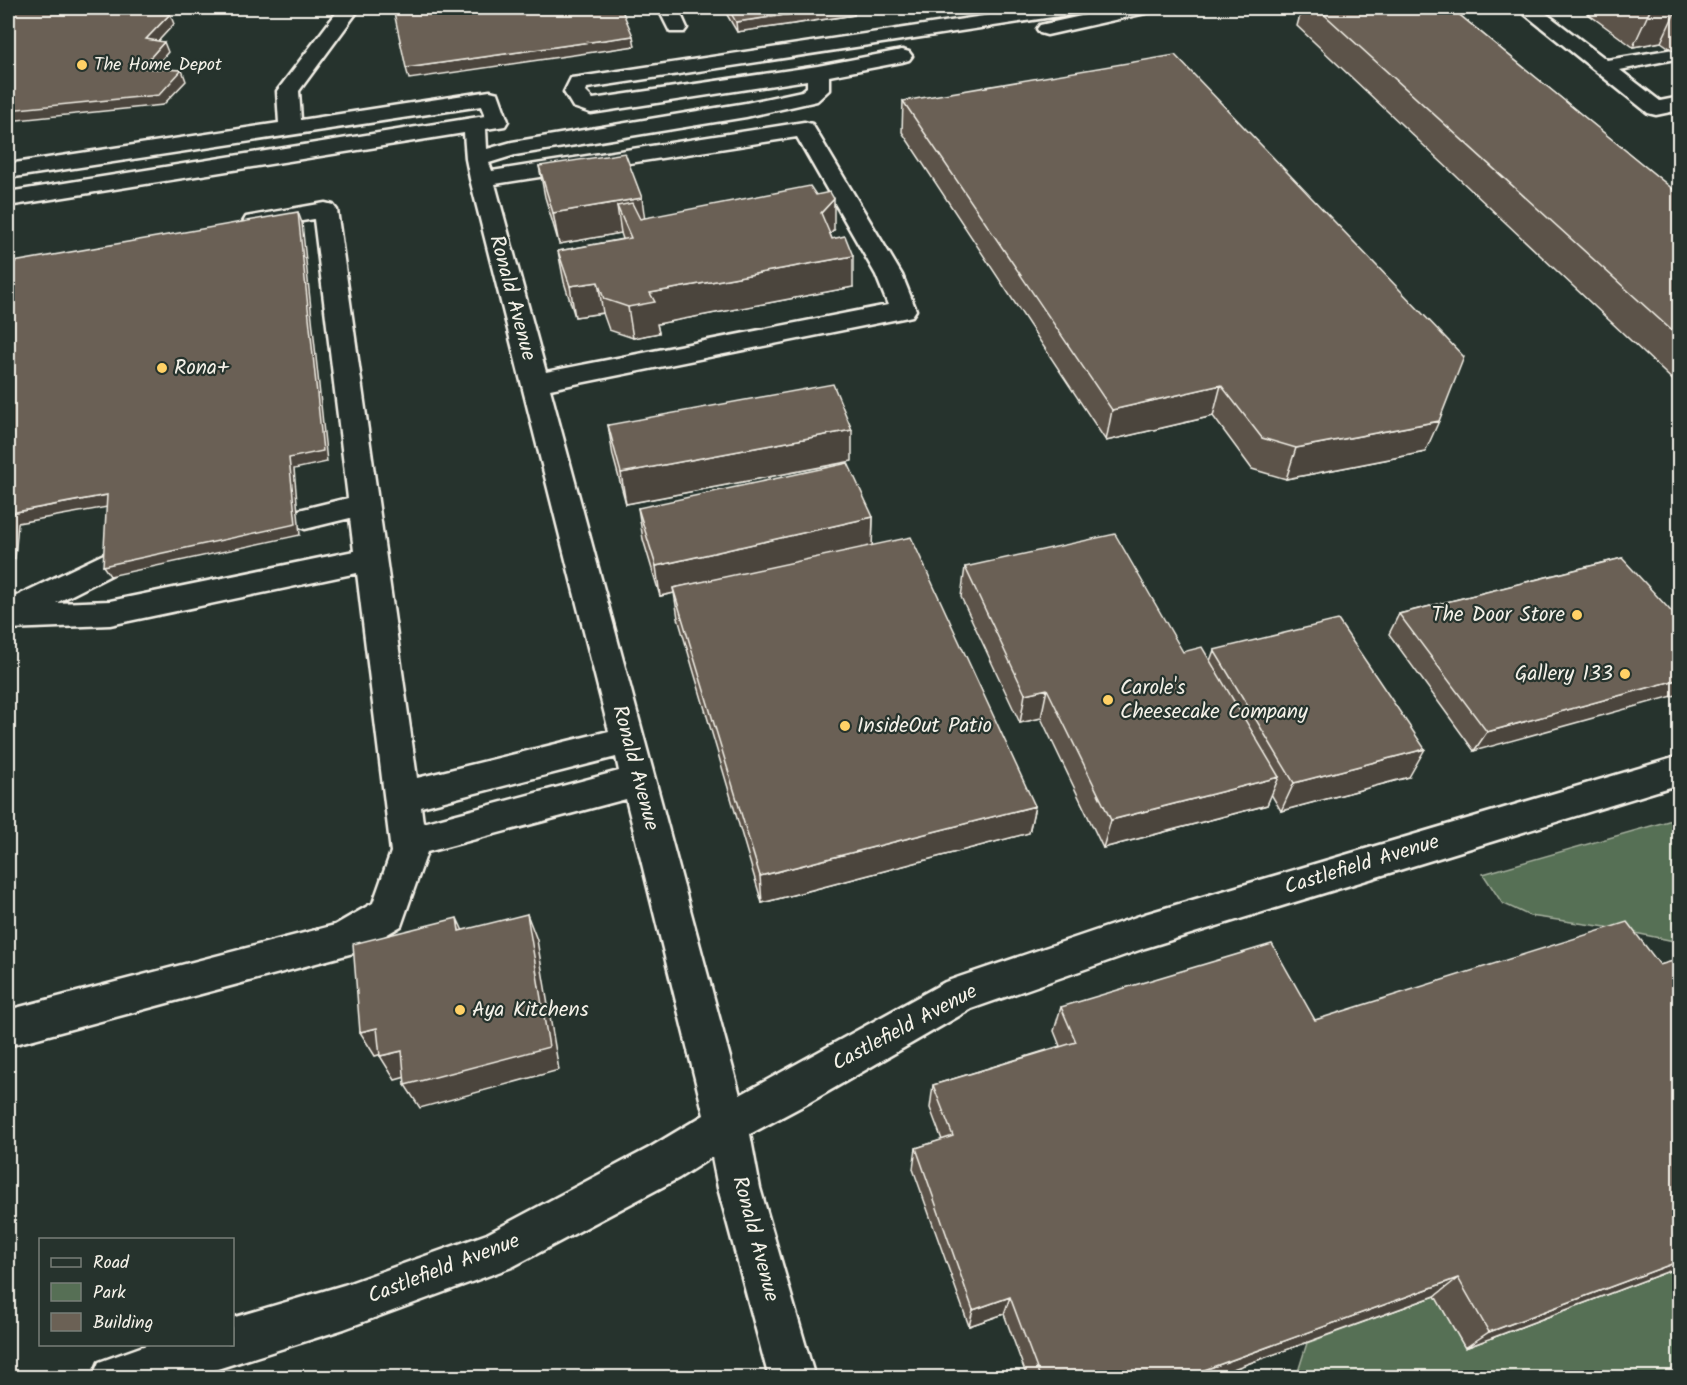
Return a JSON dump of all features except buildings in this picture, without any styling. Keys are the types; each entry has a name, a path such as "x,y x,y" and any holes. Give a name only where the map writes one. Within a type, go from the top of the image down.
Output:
{"street":[{"path":"290,127 288,91 350,8"},
{"path":"668,8 677,28"},
{"path":"921,53 818,72 591,106 581,102 575,92 579,84 1072,8"},
{"path":"979,42 1143,8"},
{"path":"1527,8 1656,108 1680,103"},
{"path":"1603,67 1676,53"},
{"path":"479,169 512,149 735,112 809,96 818,90 818,72"},
{"path":"8,171 490,98 497,122 8,199"},
{"name":"Ronald Avenue","path":"474,125 479,169 727,1124 739,1188 792,1377"},
{"path":"479,169 804,129 889,275 903,310 535,383"},
{"path":"8,1028 344,940 388,914 409,852 326,210 231,226"},
{"path":"305,518 363,505"},
{"path":"8,616 110,613 370,559"},
{"path":"8,616 106,564"},
{"path":"401,797 627,740"},
{"name":"Castlefield Avenue","path":"234,1340 344,1307 496,1252 664,1163 727,1124 796,1088 959,995 1145,931 1680,770"},
{"path":"408,842 638,781"},
{"path":"115,1377 216,1346"}],"green space":[{"path":"1679,818 1679,942 1606,927 1530,916 1502,903 1483,874"},
{"path":"1679,1267 1679,1377 1296,1378 1307,1343 1435,1296 1465,1348"}],"place":[{"name":"The Home Depot","path":"82,65"},
{"name":"Rona+","path":"162,368"},
{"name":"The Door Store","path":"1577,615"},
{"name":"Gallery 133","path":"1625,674"},
{"name":"Carole's Cheesecake Company","path":"1108,700"},
{"name":"InsideOut Patio","path":"845,726"},
{"name":"Aya Kitchens","path":"460,1010"}]}
